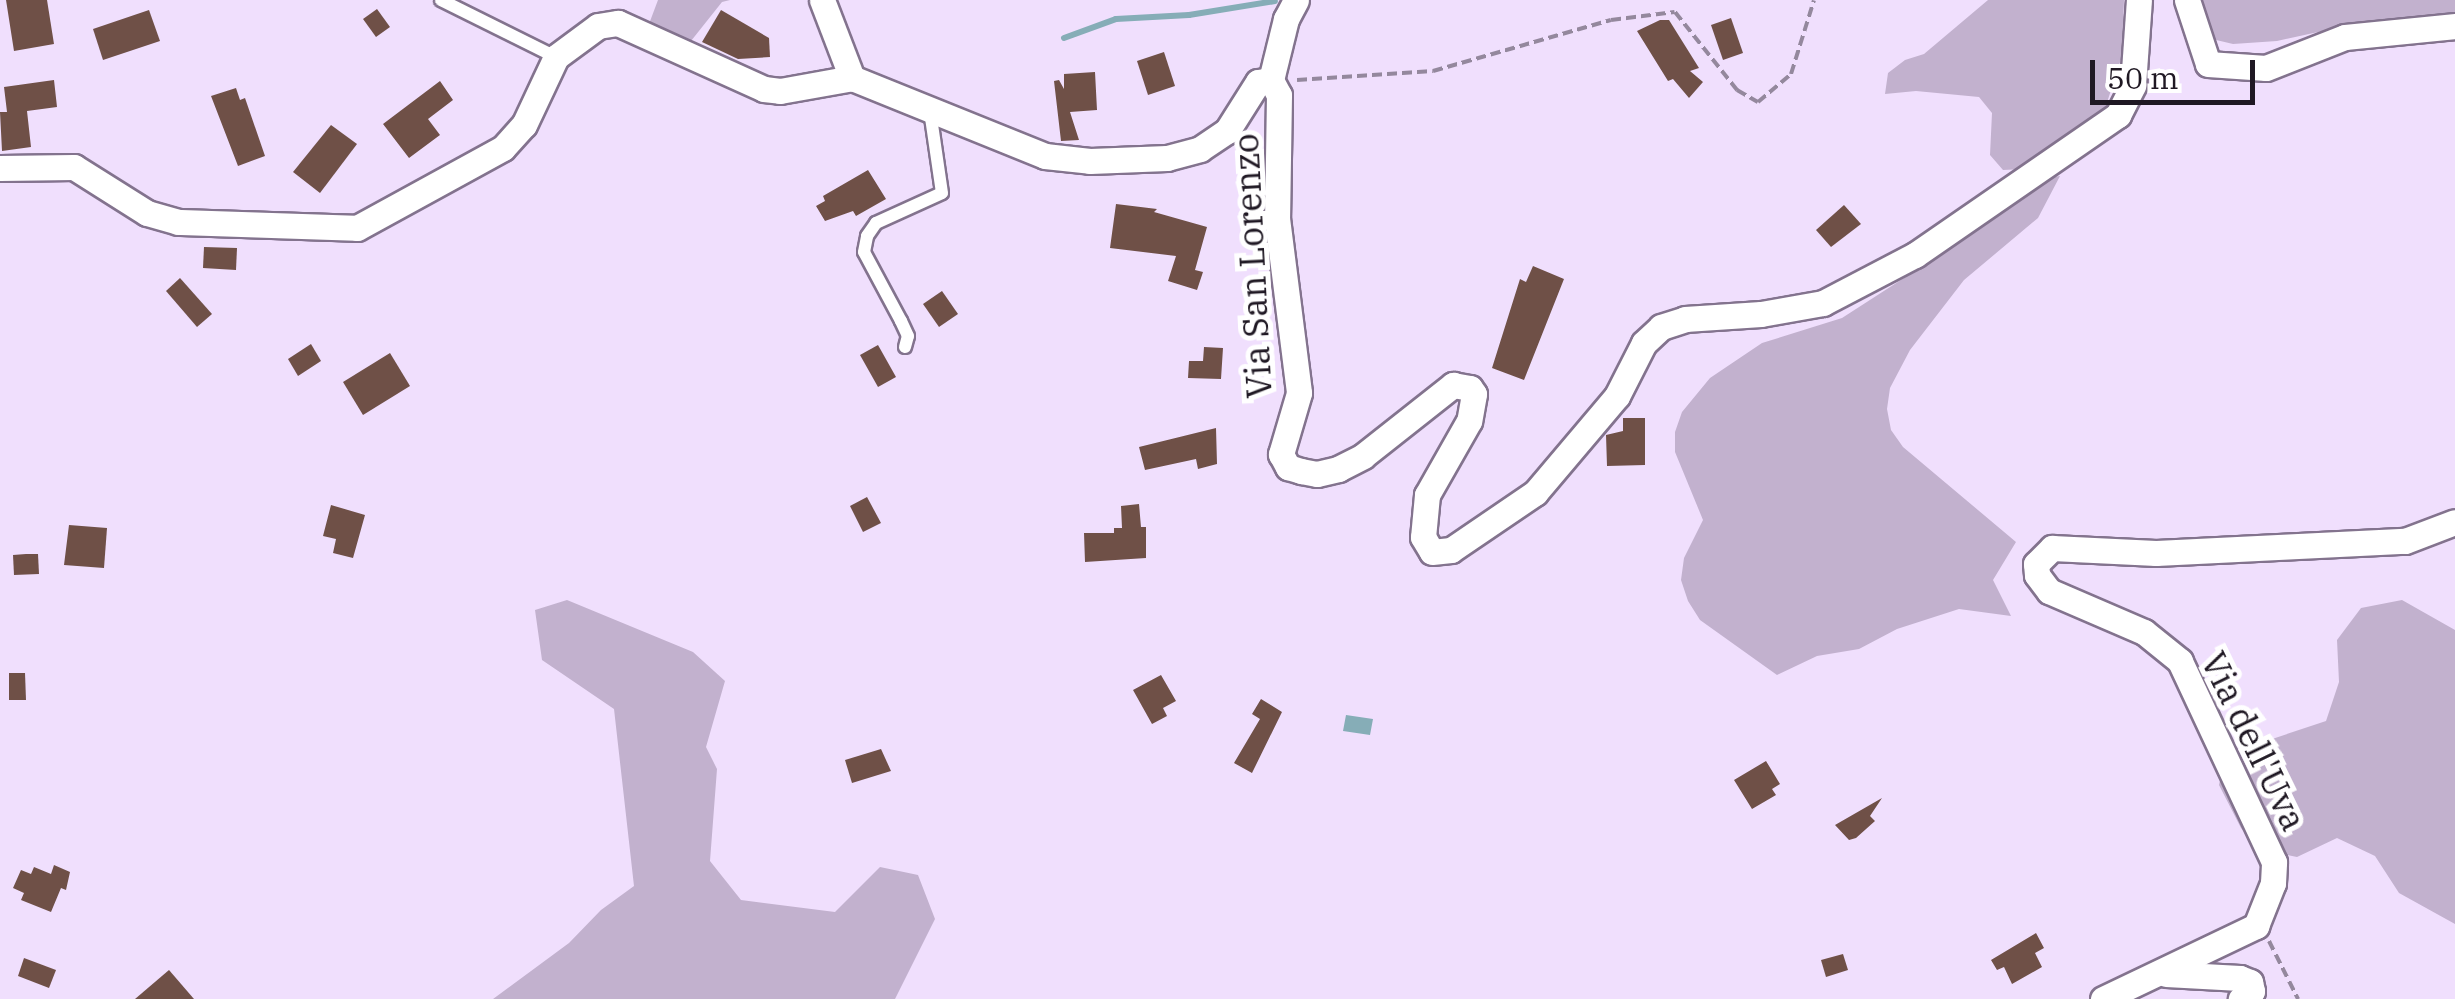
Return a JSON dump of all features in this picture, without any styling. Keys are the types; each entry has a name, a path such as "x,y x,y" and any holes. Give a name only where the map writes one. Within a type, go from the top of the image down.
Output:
{"street":[{"path":"0,168 74,167 147,213 178,222 357,228 503,148 524,126 556,56 598,26 618,23 764,89 780,91 852,78 822,0"},
{"path":"1271,80 1286,19 1296,0"},
{"name":"Via San Lorenzo","path":"852,78 1045,156 1090,161 1167,158 1200,150 1226,131 1258,82 1271,80 1279,95 1277,218 1299,394 1282,454 1288,467 1302,471 1318,474 1338,469 1363,456 1453,385 1470,388 1474,394 1468,421 1427,496 1423,537 1432,552 1452,550 1535,493 1617,396 1644,342 1661,327 1685,319 1761,314 1824,304 1915,255 2118,115 2132,85 2139,0"},
{"path":"2187,0 2208,64 2266,68 2346,37 2455,26"},
{"name":"Via dell'Uva","path":"2256,926 2272,883 2274,862 2261,826 2180,661 2144,632 2049,590 2037,575 2036,564 2052,548 2156,554 2406,542 2455,522"},
{"path":"2103,999 2256,926"},
{"path":"2161,974 2240,978 2250,982 2252,991 2242,999"}],"lane":[{"path":"441,0 556,56"},
{"path":"904,347 908,336 864,252 866,236 876,223 942,193 930,111"}],"path":[{"path":"1271,80 1376,78 1434,71 1611,20 1675,12 1737,90 1758,102 1791,74 1814,0"},
{"path":"2256,926 2274,948 2298,999"}],"shaded area":[{"path":"658,0 730,0 722,2 691,41 649,24"},
{"path":"1988,0 2124,0 2122,56 2103,115 2024,169 2003,170 1990,155 1992,113 1979,97 1916,91 1885,94 1888,73 1905,60 1924,54"},
{"path":"2193,0 2455,0 2455,13 2364,22 2277,41 2233,44 2212,39"},
{"path":"2060,176 2038,218 1964,280 1910,350 1890,388 1887,409 1891,430 1903,447 2016,542 1993,580 2011,616 1959,609 1897,629 1859,649 1817,656 1777,675 1700,620 1688,601 1681,580 1684,558 1703,520 1675,452 1675,432 1682,412 1710,378 1762,343 1842,318 1918,269 2041,179"},
{"path":"567,600 693,652 725,681 706,747 717,769 710,861 741,900 835,912 880,867 918,875 935,919 895,999 493,999 569,943 601,910 634,886 614,709 542,660 535,610"},
{"path":"2402,600 2455,630 2455,924 2399,893 2375,856 2337,838 2297,857 2259,849 2241,828 2219,785 2224,762 2245,748 2326,721 2339,682 2337,640 2361,608"},
{"path":"1346,715 1373,719 1370,735 1343,731"}],"building":[{"path":"6,0 47,0 54,44 14,51"},
{"path":"377,9 390,27 376,37 363,19"},
{"path":"149,10 160,41 103,60 93,29"},
{"path":"721,10 769,38 770,57 738,59 702,42"},
{"path":"1731,18 1743,53 1723,60 1711,25"},
{"path":"1669,20 1699,68 1690,71 1703,82 1689,98 1673,79 1668,81 1637,31"},
{"path":"1164,52 1175,86 1148,95 1137,61"},
{"path":"1095,72 1097,110 1070,112 1079,140 1061,141 1054,81 1059,80 1064,89 1064,74"},
{"path":"54,80 57,107 27,111 31,147 2,151 0,112 7,112 4,87"},
{"path":"440,81 453,100 428,119 440,135 409,158 383,124"},
{"path":"236,88 240,100 245,98 265,156 238,166 211,96"},
{"path":"331,125 357,144 320,193 293,172"},
{"path":"868,170 886,199 856,216 853,211 825,221 816,206 825,201 823,196"},
{"path":"1116,204 1157,209 1154,212 1207,227 1195,270 1203,272 1197,290 1168,281 1176,256 1110,248"},
{"path":"1844,205 1861,224 1831,247 1816,230"},
{"path":"204,247 237,248 236,270 203,268"},
{"path":"1533,266 1564,279 1524,380 1492,368 1520,279 1526,282"},
{"path":"180,278 212,314 197,327 166,291"},
{"path":"942,291 958,314 939,327 923,304"},
{"path":"311,344 321,361 298,376 288,359"},
{"path":"878,345 896,377 878,387 860,355"},
{"path":"1204,347 1223,348 1221,379 1188,378 1189,361 1203,361"},
{"path":"390,353 410,386 363,415 343,382"},
{"path":"1623,418 1645,418 1645,465 1607,466 1606,435 1623,431"},
{"path":"1216,428 1217,464 1198,469 1196,459 1145,470 1139,447"},
{"path":"867,497 881,523 863,532 850,506"},
{"path":"1139,504 1141,527 1146,527 1146,558 1085,562 1084,533 1114,533 1114,528 1122,528 1121,506"},
{"path":"331,505 365,515 353,558 333,553 336,539 323,536"},
{"path":"69,525 107,528 104,568 64,565"},
{"path":"38,554 39,574 14,575 13,555"},
{"path":"9,673 25,673 26,700 9,700"},
{"path":"1161,675 1176,701 1163,708 1167,716 1152,724 1133,690"},
{"path":"1261,699 1282,712 1252,773 1234,763 1260,719 1252,714"},
{"path":"881,749 891,771 852,783 845,760"},
{"path":"1766,761 1780,784 1772,789 1776,795 1752,809 1734,780"},
{"path":"1882,798 1870,816 1875,821 1856,838 1849,840 1835,825"},
{"path":"54,865 70,872 66,890 61,888 51,912 21,900 24,893 13,888 21,870 31,874 34,867 51,874"},
{"path":"2036,933 2044,948 2035,953 2042,967 2012,984 2004,967 1997,970 1991,960"},
{"path":"1843,954 1848,970 1826,977 1821,960"},
{"path":"24,958 56,970 49,988 18,976"},
{"path":"169,970 194,999 135,999"}],"waterway":[{"path":"1064,38 1116,19 1189,15 1275,1"}]}
